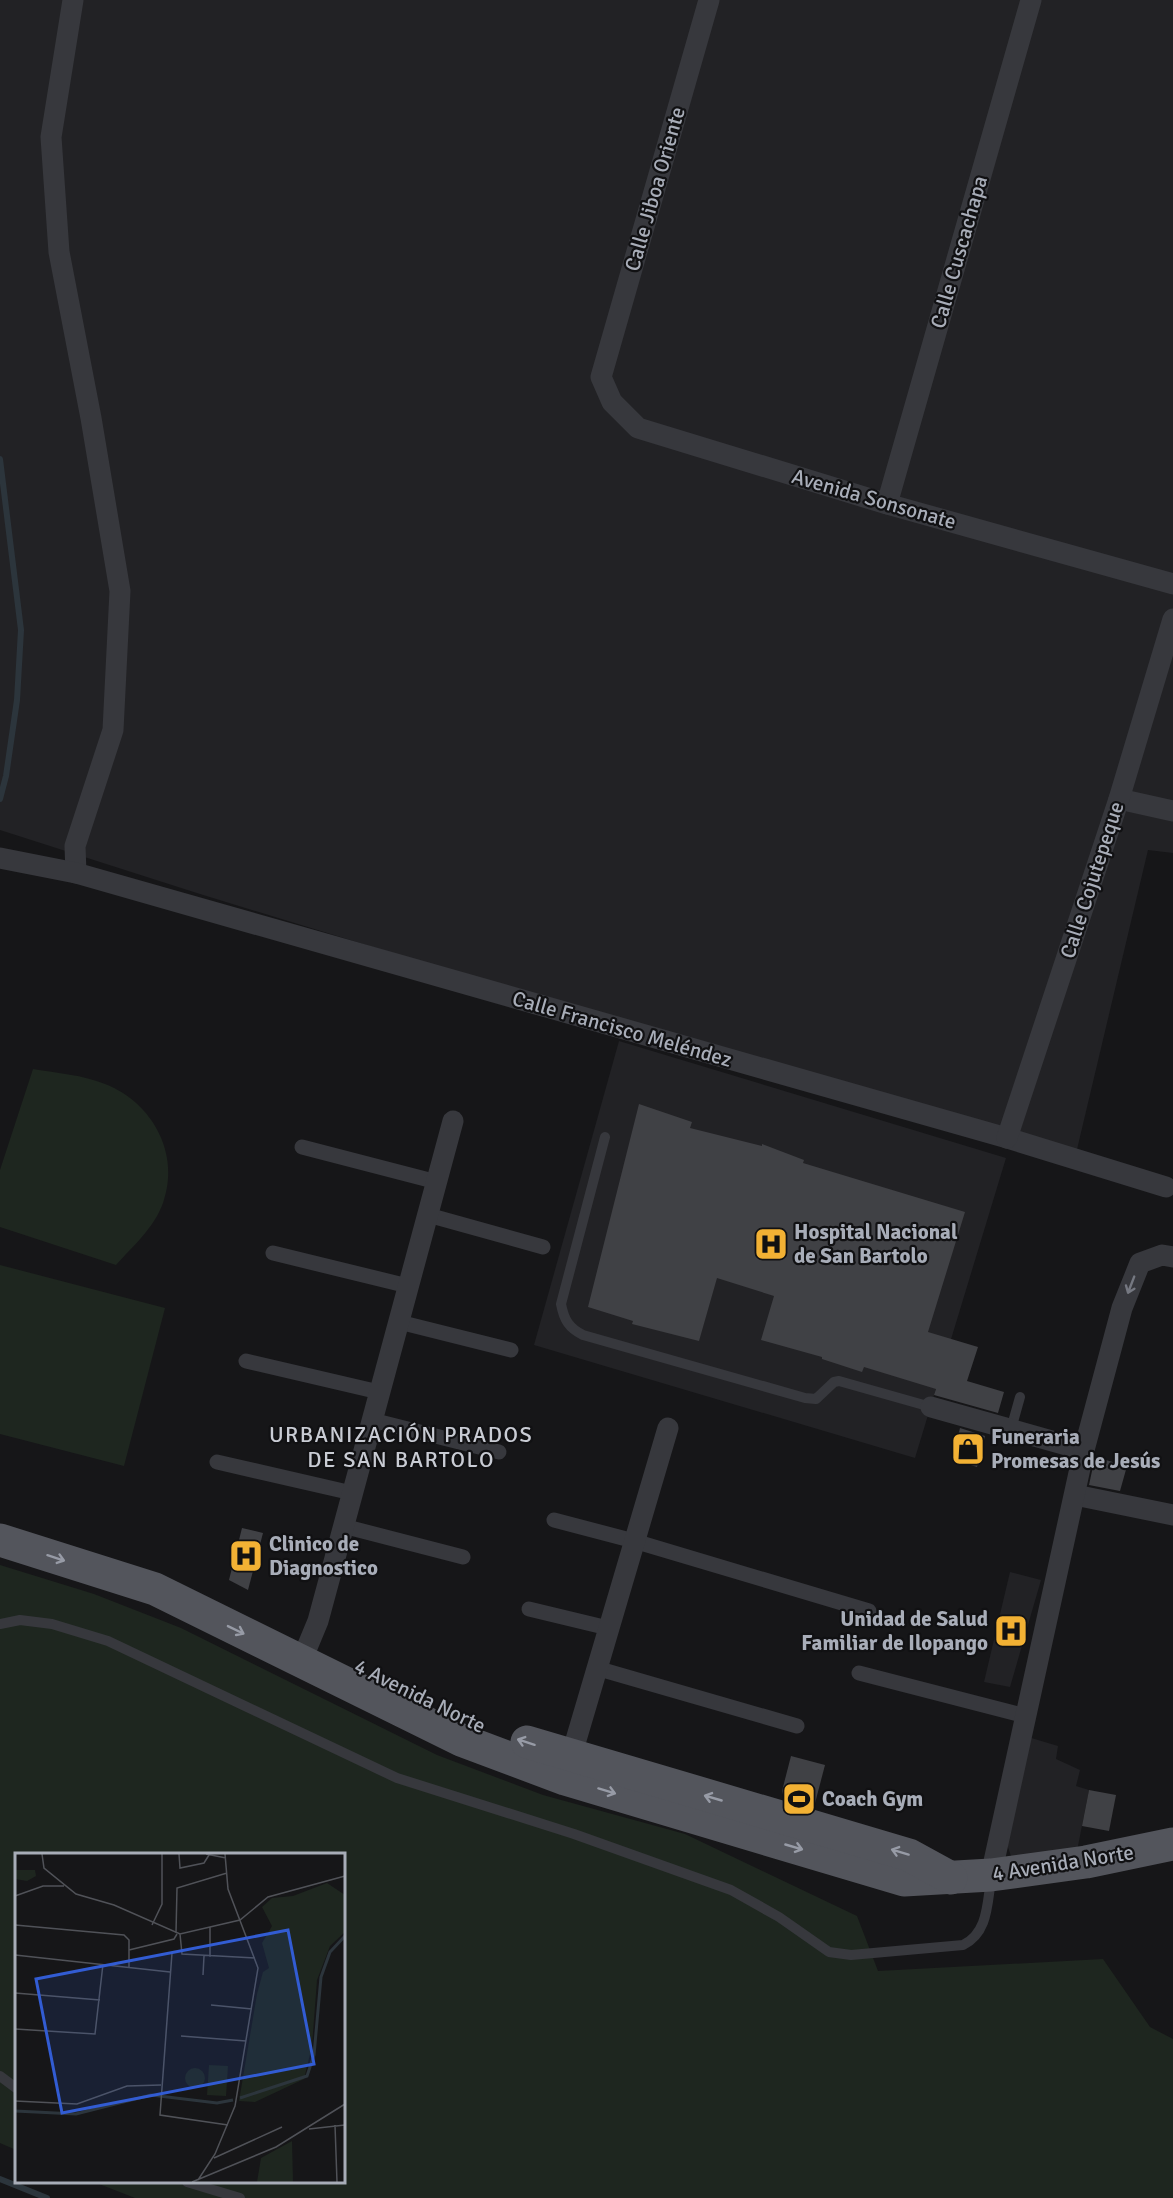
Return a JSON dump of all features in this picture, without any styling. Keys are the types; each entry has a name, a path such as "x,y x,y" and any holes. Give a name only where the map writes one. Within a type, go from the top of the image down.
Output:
{"main road":[{"name":"4 Avenida Norte","path":"0,1518 163,1570 306,1652"},
{"name":"4 Avenida Norte","path":"0,1540 155,1589 306,1652 568,1768 909,1855 952,1878 1086,1862 1173,1844"}],"street":[{"path":"73,0 51,137 59,252 91,418 120,591 112,730 75,846 76,873"},
{"name":"Calle Jiboa Oriente","path":"601,377 709,0"},
{"name":"Calle Cuscachapa","path":"887,504 1031,0"},
{"name":"Avenida Sonsonate","path":"601,377 612,402 638,428 887,504 1173,584"},
{"name":"Calle Cojutepeque","path":"1007,1138 1119,798 1173,619"},
{"path":"1119,798 1173,811"},
{"name":"Calle Francisco Meléndez","path":"0,858 76,873 1007,1138 1166,1187"},
{"path":"306,1652 343,1526 453,1121"},
{"path":"302,1147 436,1182"},
{"path":"428,1215 543,1247"},
{"path":"273,1253 408,1286"},
{"path":"991,1875 1084,1450 1122,1308 1140,1263 1161,1255 1173,1257"},
{"path":"399,1322 511,1350"},
{"path":"246,1361 379,1392"},
{"path":"931,1407 1084,1450"},
{"path":"372,1420 499,1452"},
{"path":"568,1768 668,1428"},
{"path":"217,1462 352,1493"},
{"path":"1075,1495 1173,1515"},
{"path":"554,1520 634,1541 869,1611"},
{"path":"343,1526 463,1557"},
{"path":"529,1609 608,1628"},
{"path":"596,1668 797,1726"},
{"path":"859,1673 1026,1716"}],"lane":[{"path":"605,1137 561,1304 567,1325 583,1335 804,1398 816,1398 834,1382 839,1381 931,1407"},
{"path":"1011,1430 1020,1397"},
{"path":"0,1624 20,1620 52,1624 108,1641 397,1778 574,1834 731,1890 779,1917 829,1952 851,1955 963,1945 974,1940 981,1929 986,1913 991,1875"},
{"path":"0,2076 15,2087"},
{"path":"193,2183 240,2198"}],"shaded area":[{"path":"0,0 1173,0 1173,853 1148,850 1074,1162 200,894 0,830"},
{"name":"Hospital Nacional de San Bartolo","path":"619,1041 1006,1158 915,1458 534,1345"},
{"path":"33,1069 88,1078 122,1092 149,1117 158,1132 165,1149 168,1166 168,1185 163,1203 149,1229 116,1265 0,1227 0,1170"},
{"path":"0,1265 165,1308 124,1466 0,1434"},
{"path":"0,1565 94,1594 181,1628 437,1755 543,1795 685,1834 857,1916 878,1971 1103,1959 1150,2027 1173,2039 1173,2198 135,2198 97,2183 345,2183 345,1853 15,1853 15,2150 0,2143"},
{"name":"Unidad de Salud Familiar de Ilopango","path":"1010,1572 1041,1580 1010,1687 984,1682"},
{"path":"1028,1737 1058,1746 1056,1759 1080,1770 1076,1786 1089,1790 1077,1851 1012,1859 1006,1841"}],"building":[{"path":"639,1104 692,1122 690,1128 762,1146 762,1144 804,1160 803,1163 965,1212 928,1332 978,1347 967,1381 1004,1392 998,1413 934,1395 936,1389 864,1367 862,1372 822,1359 822,1357 761,1340 774,1296 717,1278 699,1341 632,1324 633,1321 588,1307"},
{"name":"Funeraria Promesas de Jesús","path":"960,1428 985,1436 977,1467 952,1459"},
{"path":"1095,1457 1127,1466 1120,1491 1089,1485"},
{"name":"Clinico de Diagnostico","path":"242,1528 263,1533 248,1590 229,1580"},
{"path":"791,1756 825,1765 814,1807 784,1798 782,1791"},
{"path":"1089,1790 1116,1795 1109,1831 1082,1826"}],"waterway":[{"path":"0,459 21,630 17,700 6,776 0,799"},
{"path":"0,2179 47,2198"}],"place":[{"name":"Hospital Nacional de San Bartolo","path":"771,1244"},
{"name":"Funeraria Promesas de Jesús","path":"968,1449"},
{"name":"Clinico de Diagnostico","path":"246,1556"},
{"name":"Unidad de Salud Familiar de Ilopango","path":"1011,1631"},
{"name":"Coach Gym","path":"799,1799"}],"district":[{"name":"URBANIZACIÓN PRADOS DE SAN BARTOLO","path":"401,1446"}]}
